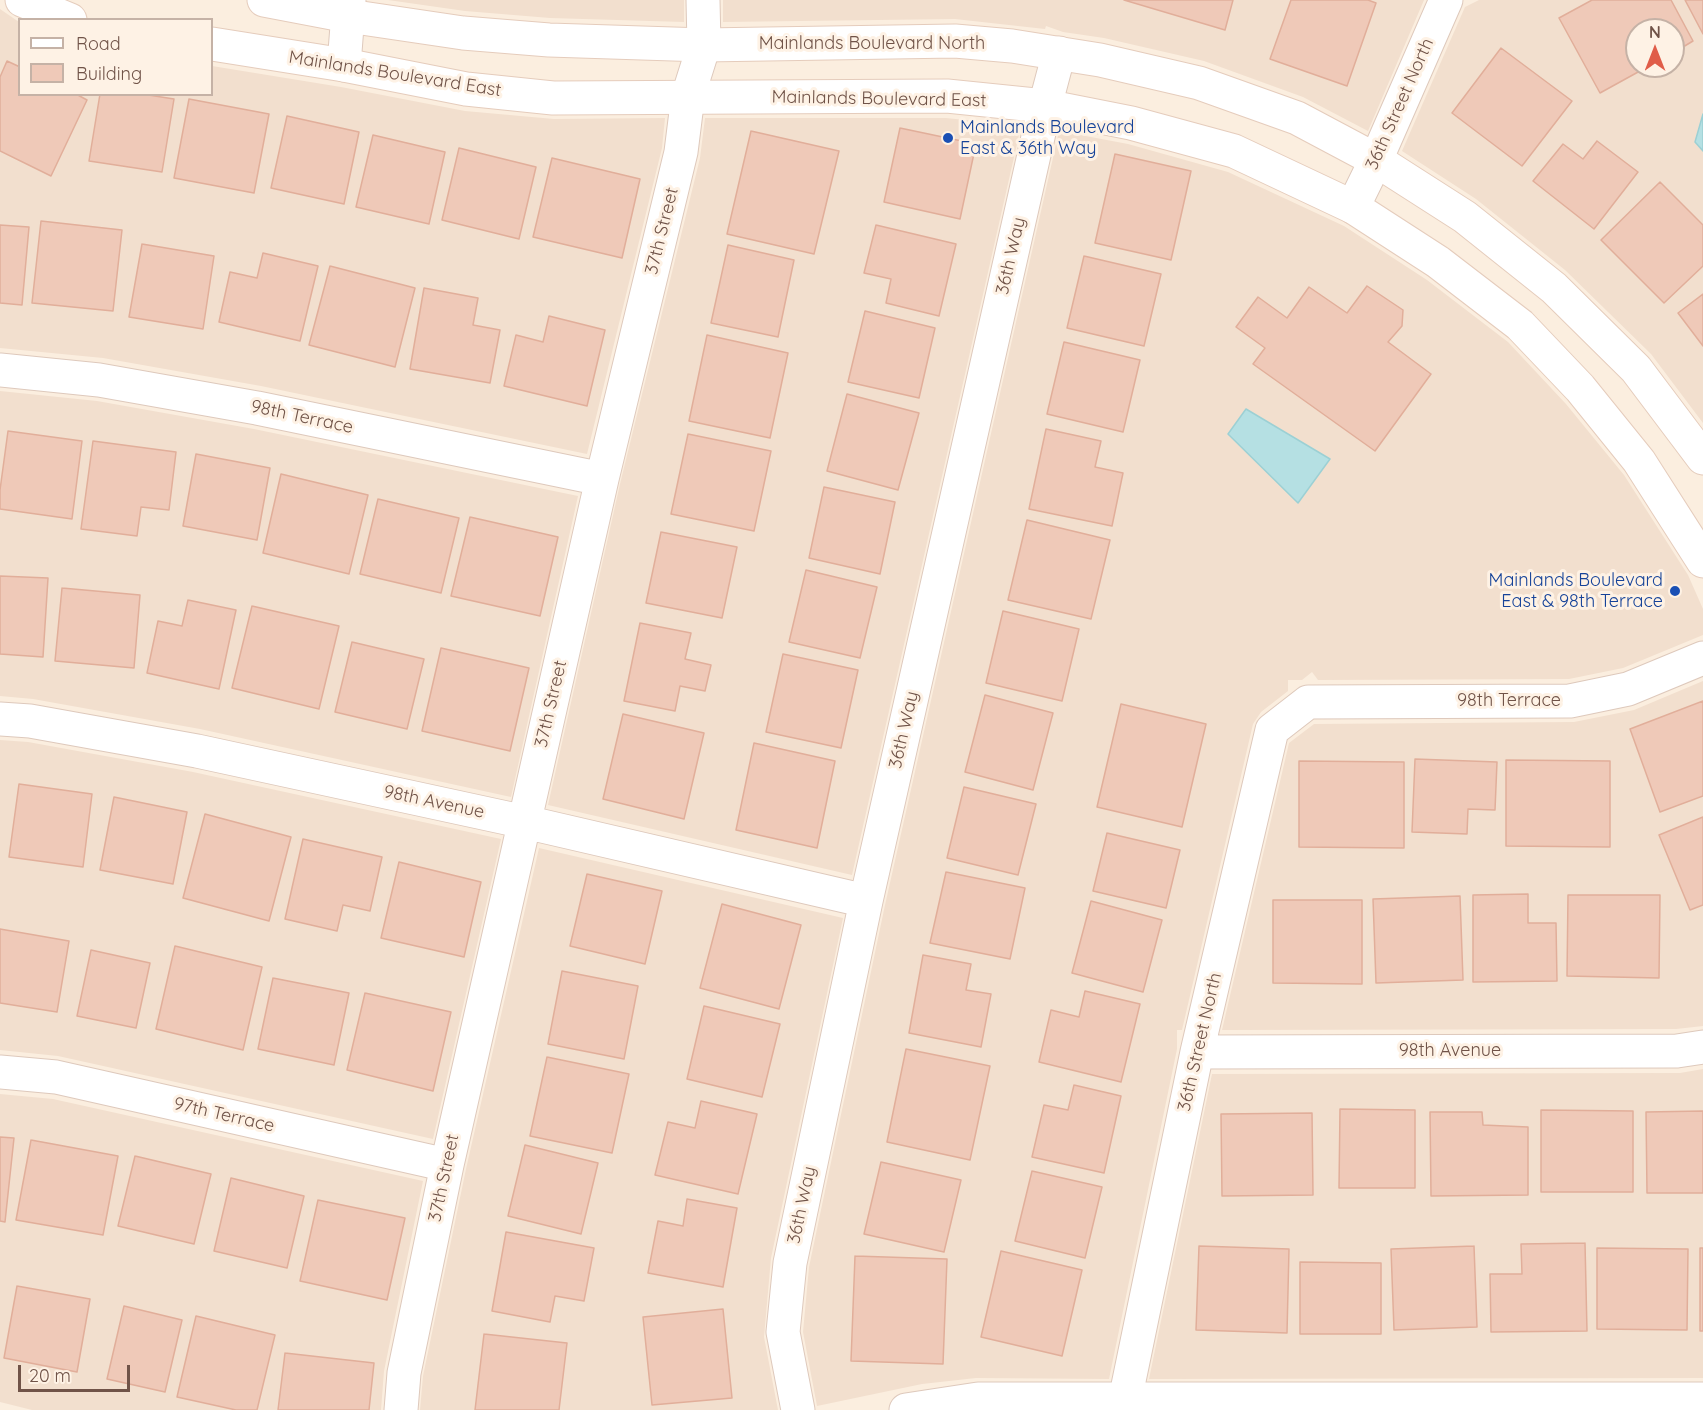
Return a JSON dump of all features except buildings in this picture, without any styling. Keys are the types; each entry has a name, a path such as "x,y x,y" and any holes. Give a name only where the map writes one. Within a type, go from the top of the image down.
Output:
{"street":[{"path":"22,0 65,18"},
{"name":"Mainlands Boulevard North","path":"264,0 348,8 463,33 549,40 704,45 955,41 1012,46 1100,60 1198,83 1297,117 1376,160 1465,217 1554,288 1636,369 1703,458"},
{"name":"37th Street","path":"401,1410 404,1373 447,1165 602,479 681,152 688,96 704,45 703,0"},
{"name":"36th Street North","path":"1353,207 1446,0"},
{"path":"344,65 348,8"},
{"name":"Mainlands Boulevard East","path":"213,44 344,65 466,89 553,98 947,96 1045,106 1131,123 1234,151 1353,207 1438,262 1520,325 1580,388 1639,461 1703,561"},
{"name":"36th Way","path":"798,1410 783,1332 790,1263 866,901 1045,106 1059,53"},
{"name":"98th Terrace","path":"0,370 99,380 257,408 602,479"},
{"name":"98th Terrace","path":"1308,702 1570,701 1628,689 1703,658"},
{"name":"36th Street North","path":"1125,1400 1197,1052 1272,730 1308,702"},
{"name":"98th Avenue","path":"0,718 30,721 197,751 525,822 866,901"},
{"name":"98th Avenue","path":"1197,1052 1677,1051 1703,1047"},
{"name":"97th Terrace","path":"0,1072 56,1077 447,1165"},
{"path":"906,1410 978,1399 1703,1399"}],"shaded area":[{"path":"388,0 684,0 684,22 550,18 465,11"},
{"path":"723,0 1424,0 1368,131 1303,97 1204,61 1104,38 1063,32 1046,26 1045,29 955,19 723,22"},
{"path":"1479,0 1703,0 1703,114 1695,142 1703,151 1703,423 1651,354 1565,270 1476,199 1402,151 1465,7"},
{"path":"0,9 18,21 18,96 213,96 213,66 341,87 465,111 554,119 665,118 662,148 587,454 261,386 103,358 0,348"},
{"path":"705,118 946,118 1021,126 852,875 548,805 620,484 700,158"},
{"path":"1059,131 1128,144 1228,172 1344,226 1427,280 1508,342 1566,404 1624,475 1688,575 1703,609 1703,635 1623,668 1569,679 1318,680 1312,672 1302,680 1288,680 1288,691 1261,712 1253,724 1182,1030 1177,1030 1177,1049 1109,1379 976,1378 922,1384 817,1406 803,1332 809,1267 885,905"},
{"path":"0,391 97,401 254,429 578,496 511,797 200,729 33,699 0,696"},
{"path":"1703,681 1703,1026 1676,1029 1222,1030 1289,743 1314,724 1574,722 1634,710"},
{"path":"0,740 28,742 193,772 501,839 433,1139 58,1056 0,1050"},
{"path":"539,848 843,918 771,1258 764,1337 778,1410 420,1410 423,1376 466,1169"},
{"path":"1703,1069 1703,1378 1149,1379 1212,1074 1680,1073"},
{"path":"0,1094 53,1099 423,1181 384,1371 381,1410 32,1410 0,1402"}],"water":[{"path":"1703,114 1703,151 1695,142"},
{"path":"1246,409 1330,459 1298,503 1228,434"}],"place":[{"name":"Mainlands Boulevard East & 36th Way","path":"948,138"},
{"name":"Mainlands Boulevard East & 98th Terrace","path":"1675,591"}]}
